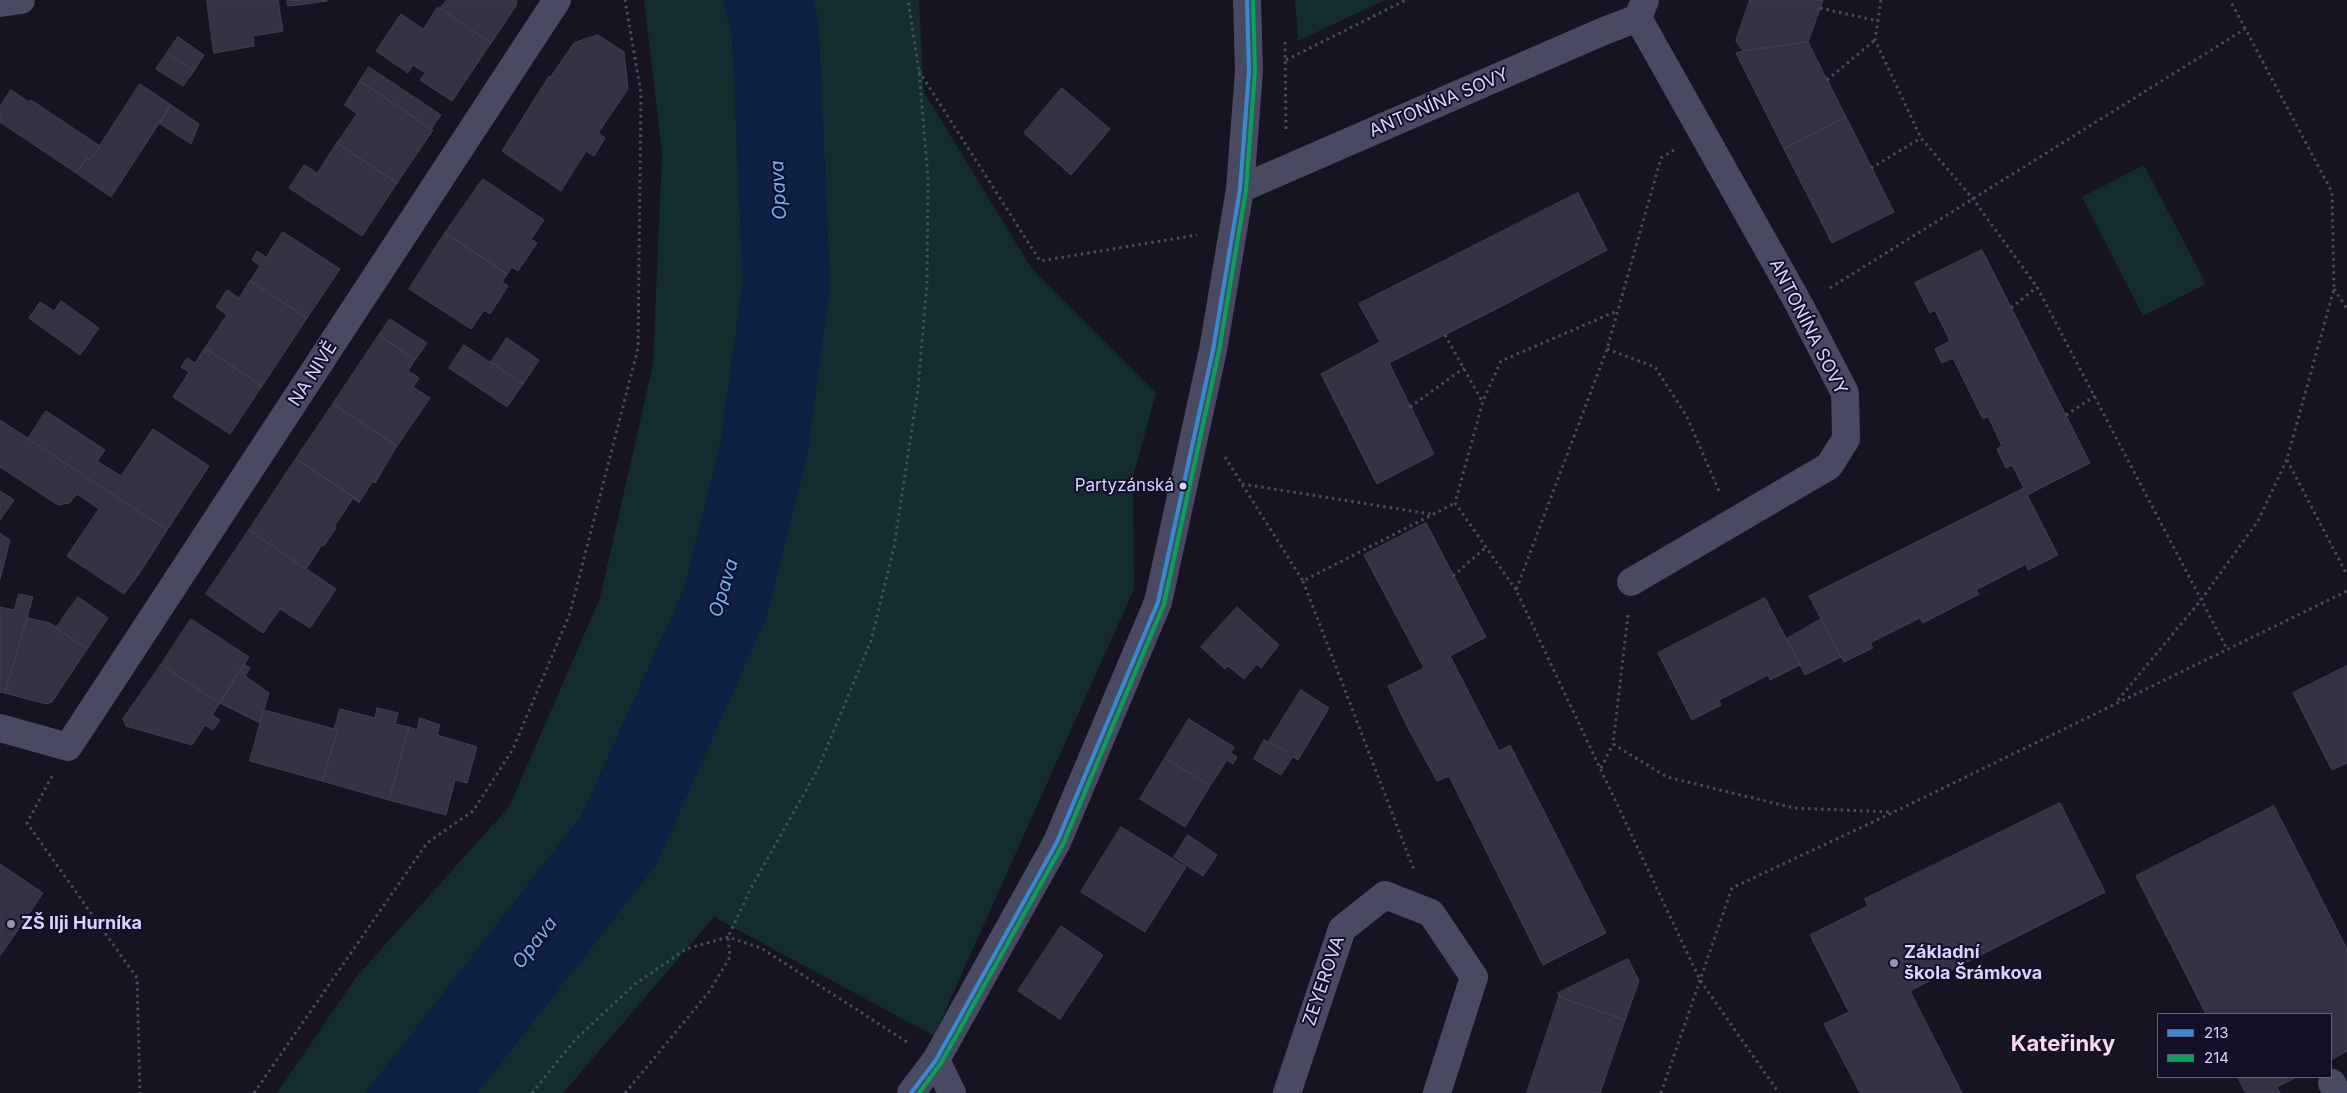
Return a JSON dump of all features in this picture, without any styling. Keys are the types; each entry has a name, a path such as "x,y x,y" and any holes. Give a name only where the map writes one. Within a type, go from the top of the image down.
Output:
{"street":[{"path":"0,3 21,0"},
{"name":"NA NIVĚ","path":"68,747 557,0"},
{"path":"911,1093 936,1060 1057,842 1158,602 1213,350 1240,189 1249,71 1247,0"},
{"name":"ANTONÍNA SOVY","path":"1240,189 1595,35 1641,9 1845,393 1846,439 1829,466 1631,582"},
{"path":"0,728 68,747"},
{"name":"ZEYEROVA","path":"1287,1093 1342,929 1385,895 1431,913"},
{"path":"1431,913 1474,977 1437,1093"},
{"path":"936,1060 952,1093"}],"path":[{"path":"254,1093 428,843 473,811 513,749 570,613 638,348 640,94 625,0"},
{"path":"625,1093 709,992 730,957 728,937 751,888 818,769 871,641 894,546 918,389 927,283 928,178 919,70 908,0"},
{"path":"1286,60 1406,0"},
{"path":"1881,0 1875,40 1921,138 1973,199 2037,287 2227,649"},
{"path":"2116,703 2202,600 2258,521 2287,459 2334,289 2332,192 2230,0"},
{"path":"1820,8 1878,21"},
{"path":"1800,306 2245,29"},
{"path":"1285,34 1286,169"},
{"path":"1827,80 1875,40"},
{"path":"919,70 1040,261 1233,229"},
{"path":"1871,168 1921,138"},
{"path":"2012,308 2037,287"},
{"path":"2334,289 2346,304 2347,310"},
{"path":"1303,581 1454,503 1483,401 1501,361 1617,311"},
{"path":"1445,335 1483,401"},
{"path":"1607,349 1655,367 1687,417 1714,475 1730,524"},
{"path":"1410,407 1464,368"},
{"path":"2066,415 2095,396"},
{"path":"1199,414 1303,581 1431,913"},
{"path":"2287,459 2347,575"},
{"path":"1242,484 1433,514"},
{"path":"1454,503 1516,590"},
{"path":"1453,576 1486,547"},
{"path":"1601,768 1613,744 1631,582"},
{"path":"1661,1093 1732,888 1894,812 2347,591"},
{"path":"1613,744 1666,778 1794,808 1894,812"},
{"path":"68,747 27,823 137,978 140,1093"},
{"path":"532,1093 575,1040 635,984 686,949 728,937 761,948 936,1060"}],"green space":[{"path":"644,0 723,0 732,33 743,282 721,441 684,590 581,817 366,1093 277,1093 357,976 509,807 600,598 653,364 662,153"},
{"path":"813,0 919,0 924,92 1032,269 1156,393 1133,477 1134,589 934,1036 714,917 563,1093 477,1093 657,863 830,286 818,20"},
{"path":"1295,0 1385,0 1298,41"},
{"path":"2144,165 2206,284 2143,316 2082,197"}],"water":[{"name":"Opava","path":"723,0 813,0 818,20 830,286 807,457 766,618 657,863 477,1093 366,1093 581,817 684,590 721,441 743,282 732,33"}],"building":[{"path":"207,0 278,0 283,31 253,36 254,46 214,53"},
{"path":"287,0 305,0 306,4 288,6"},
{"path":"306,0 327,0 327,1 307,4"},
{"path":"447,0 517,0 516,6 491,43 440,9"},
{"path":"1750,0 1823,0 1808,42 1743,51 1736,41"},
{"path":"438,7 491,43 452,101 420,80 425,73 413,65 408,73 376,51 401,14 423,29"},
{"path":"598,35 624,52 628,89 598,133 605,138 594,156 586,151 561,191 502,151 549,76 550,78 574,43"},
{"path":"178,37 204,55 194,71 167,53"},
{"path":"1808,42 1846,117 1784,149 1736,53"},
{"path":"167,53 194,71 183,86 156,69"},
{"path":"369,67 441,115 431,129 360,81"},
{"path":"360,81 433,130 397,183 337,143 357,114 345,105"},
{"path":"140,84 171,105 111,197 76,173 87,158 90,160"},
{"path":"1062,88 1110,129 1071,175 1024,133"},
{"path":"11,90 29,102 31,100 100,146 90,160 87,158 76,173 0,122 0,107"},
{"path":"171,105 199,124 191,144 159,123"},
{"path":"1846,117 1894,212 1832,243 1784,149"},
{"path":"337,143 397,183 362,236 289,188 304,165 317,173"},
{"path":"483,179 544,220 531,239 537,243 518,271 512,267 507,274 445,233"},
{"path":"1578,193 1607,250 1389,363 1434,454 1377,484 1321,374 1380,342 1359,304"},
{"path":"283,232 340,269 307,318 250,281 260,266 252,260 257,251 266,257"},
{"path":"445,233 507,274 502,282 508,286 490,314 484,310 471,329 409,289"},
{"path":"1982,250 2090,463 2027,495 2058,555 2028,570 2026,564 1976,590 1979,594 1923,623 1920,618 1870,643 1873,648 1844,662 1809,596 2024,488 2012,465 2006,468 1997,449 2002,446 1988,416 1983,419 1953,358 1942,363 1935,349 1950,341 1935,310 1930,313 1915,283"},
{"path":"250,281 307,318 262,386 205,348 227,315 216,307 227,290 239,298"},
{"path":"61,301 99,328 80,355 29,318 40,302 54,311"},
{"path":"390,319 427,343 415,360 379,335"},
{"path":"379,335 415,360 408,371 419,378 413,387 430,398 397,446 333,404"},
{"path":"507,338 539,360 523,384 491,362"},
{"path":"464,345 523,384 507,407 449,368"},
{"path":"205,348 262,386 230,434 173,397 189,372 181,367 187,358 195,363"},
{"path":"333,404 397,446 375,483 373,481 360,501 296,459"},
{"path":"46,411 105,450 97,461 121,476 153,429 209,466 167,530 28,439"},
{"path":"0,420 167,530 124,594 67,556 99,509 77,494 69,503 58,505 0,467"},
{"path":"296,459 360,501 359,503 353,498 334,527 336,528 306,569 249,530"},
{"path":"0,491 14,500 0,520"},
{"path":"1426,523 1486,637 1450,656 1499,751 1510,745 1606,933 1543,965 1449,776 1437,781 1388,686 1424,668 1364,555"},
{"path":"249,530 336,589 310,628 280,609 263,633 206,594"},
{"path":"0,533 10,540 0,579"},
{"path":"19,594 33,597 5,693 0,692 0,607 14,610"},
{"path":"78,597 108,618 87,649 56,628"},
{"path":"1765,598 1800,665 1770,680 1768,675 1719,700 1721,705 1692,720 1658,653"},
{"path":"1237,607 1279,645 1261,668 1257,664 1244,679 1228,666 1225,669 1201,647"},
{"path":"28,618 50,623 87,649 52,702 46,704 5,693"},
{"path":"191,619 249,657 220,703 161,665"},
{"path":"1821,619 1841,657 1805,675 1787,639"},
{"path":"244,664 250,668 245,676 269,693 260,723 220,703"},
{"path":"161,665 220,703 212,715 220,720 213,730 205,725 192,745 126,726 123,719"},
{"path":"2347,666 2347,763 2332,770 2293,693"},
{"path":"1301,690 1329,708 1298,760 1269,741"},
{"path":"377,708 398,713 395,724 409,727 389,800 322,781 338,730 334,729 340,709 375,718"},
{"path":"264,710 338,730 322,781 250,761"},
{"path":"420,718 440,725 437,735 477,747 467,783 455,780 446,815 389,800 409,727 417,730"},
{"path":"1189,719 1234,747 1231,753 1237,757 1233,764 1227,760 1210,786 1165,758"},
{"path":"1264,740 1294,755 1281,775 1254,759"},
{"path":"1165,758 1210,786 1185,827 1140,799"},
{"name":"Základní škola Šrámkova","path":"2060,803 2105,892 1910,991 1962,1093 1860,1093 1824,1024 1849,1012 1810,935 1868,906 1865,899"},
{"path":"2274,806 2347,949 2347,1051 2332,1059 2332,1013 2205,1013 2136,876"},
{"path":"1121,827 1186,867 1145,932 1081,892"},
{"path":"1188,835 1217,855 1203,876 1174,857"},
{"name":"ZŠ Ilji Hurníka","path":"0,864 43,893 0,956"},
{"path":"1061,926 1103,955 1060,1019 1018,991"},
{"path":"1628,959 1639,981 1625,1020 1559,997 1558,993"},
{"path":"1559,997 1625,1020 1600,1093 1527,1093"},
{"path":"2238,1078 2295,1078 2277,1087 2280,1093 2246,1093"}],"transit line":[{"name":"213","path":"911,1093 936,1060 1057,842 1158,602 1213,350 1240,189 1249,71 1247,0"},
{"name":"214","path":"919,1093 941,1063 1063,844 1164,604 1219,351 1246,190 1255,71 1253,0"}],"place":[{"name":"Partyzánská","path":"1183,486"},
{"name":"ZŠ Ilji Hurníka","path":"11,924"},
{"name":"Základní škola Šrámkova","path":"1894,963"}],"district":[{"name":"Kateřinky","path":"2063,1044"}]}
